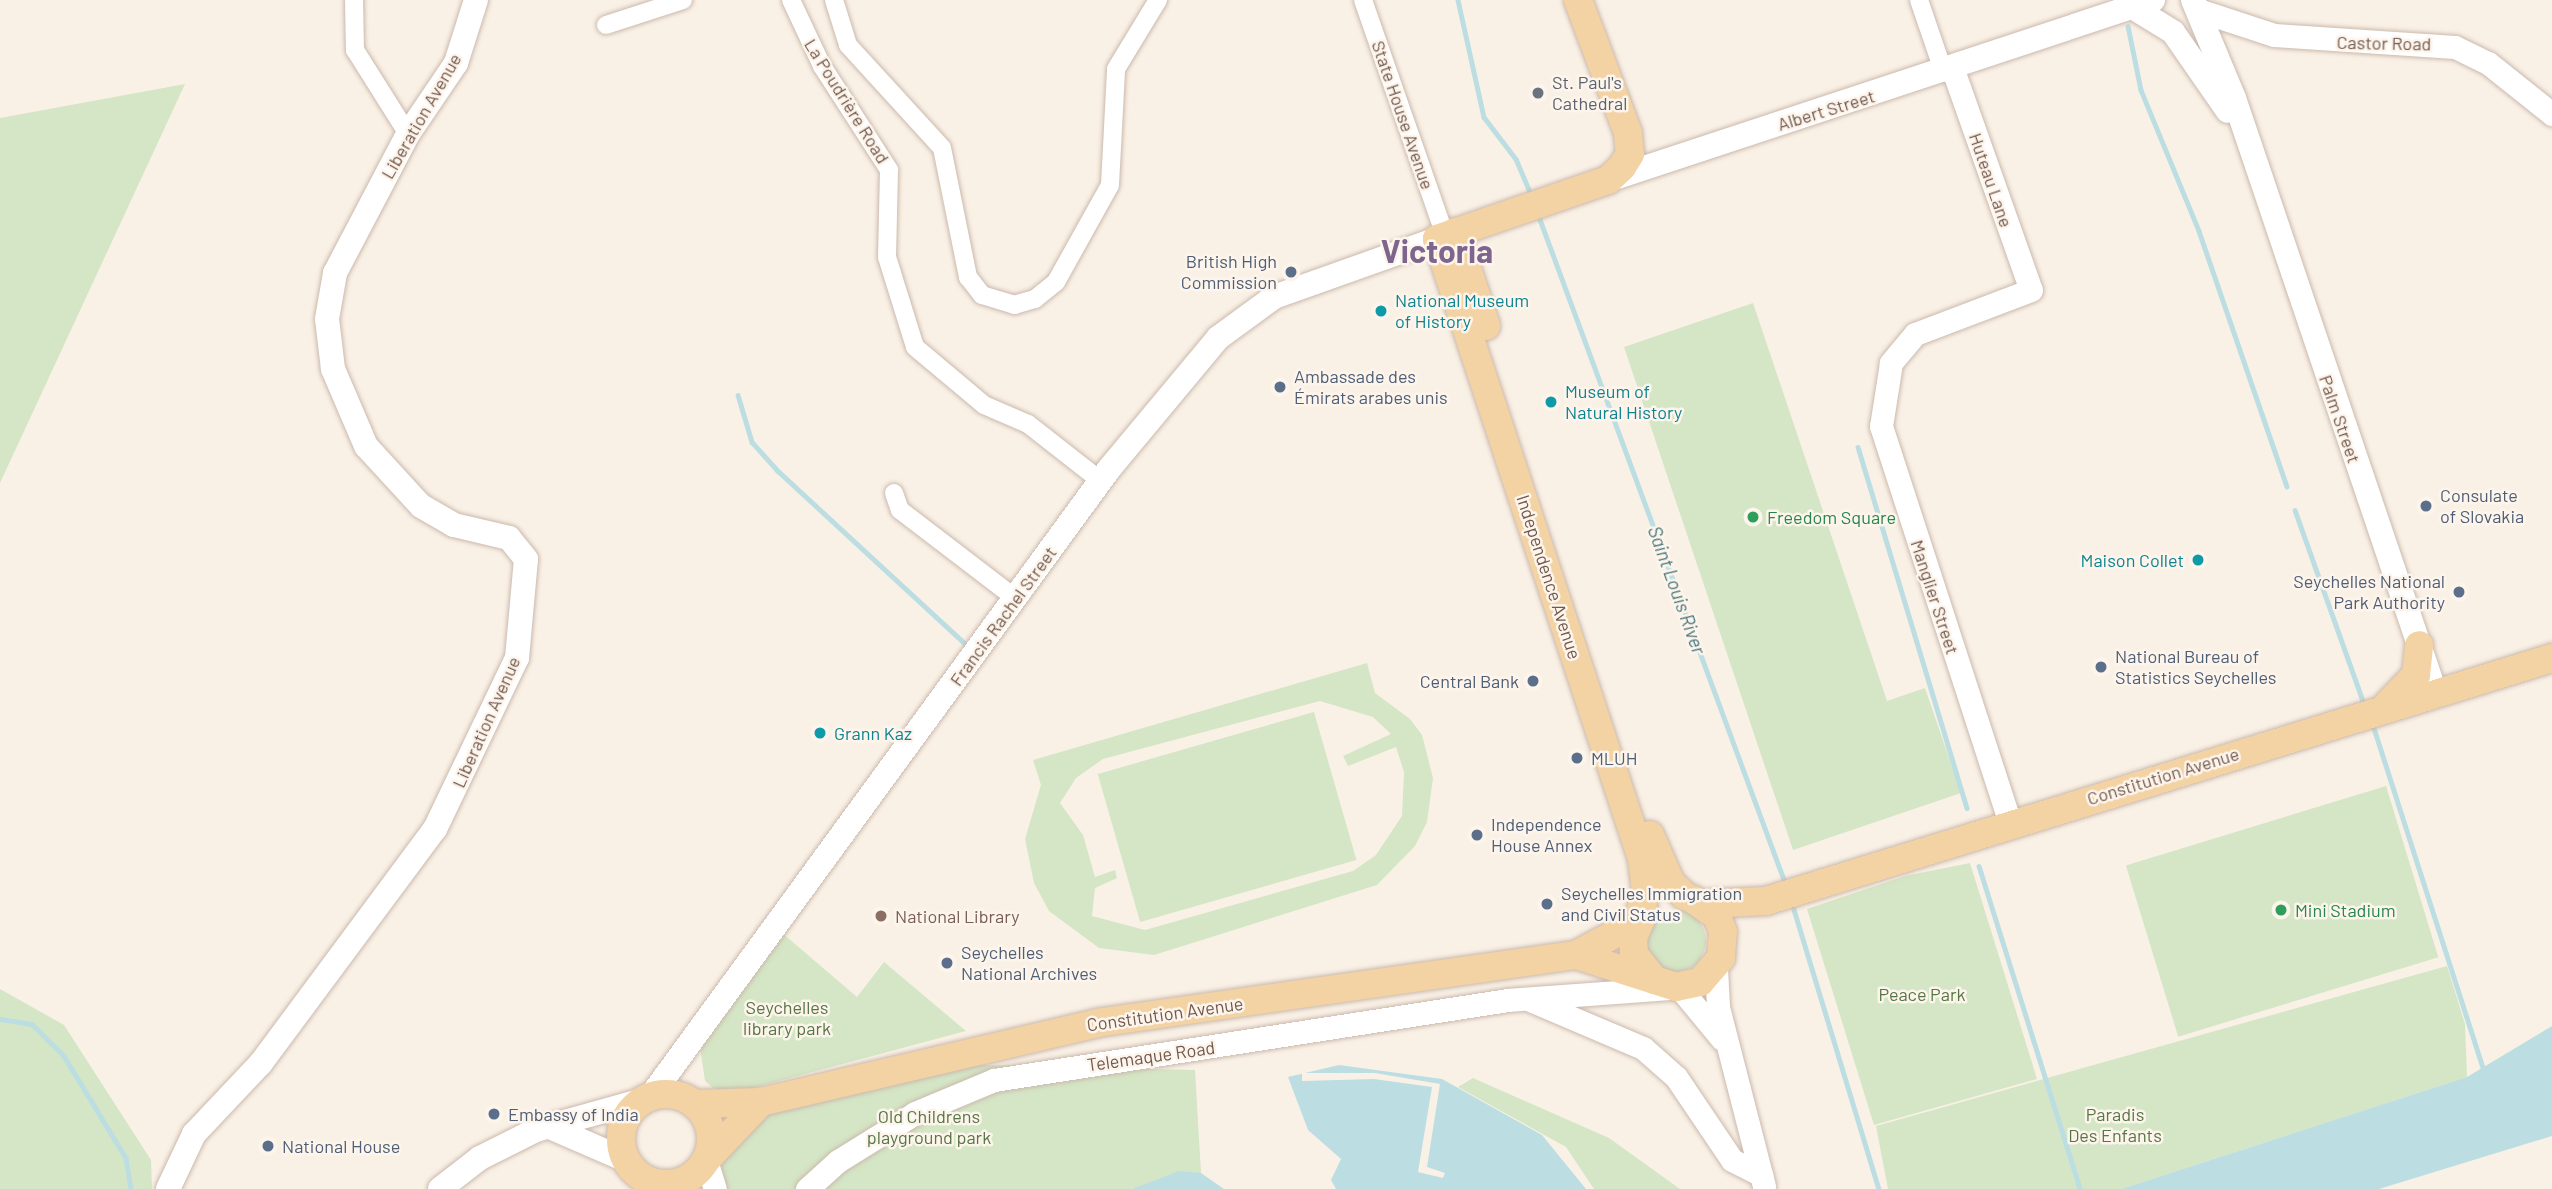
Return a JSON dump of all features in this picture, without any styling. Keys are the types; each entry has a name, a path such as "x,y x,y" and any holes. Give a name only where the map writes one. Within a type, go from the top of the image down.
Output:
{"main road":[{"name":"Liberation Avenue","path":"168,1189 194,1134 261,1063 435,829 517,658 528,578 518,545 454,525 421,506 366,446 333,369 327,319 335,272 408,134 456,63 476,0"},
{"path":"1578,0 1628,133 1630,154 1608,180"},
{"path":"2144,4 2173,32 2250,144"},
{"name":"Albert Street","path":"1444,232 1949,72 2144,4 2169,11 2210,38"},
{"path":"2196,5 2250,144"},
{"path":"1628,133 1659,155 1681,155"},
{"name":"Palm Street","path":"2250,144 2435,692"},
{"name":"Francis Rachel Street","path":"647,1098 1101,481 1240,316 1274,297 1444,232"},
{"name":"Independence Avenue","path":"1444,232 1656,852 1695,900"},
{"name":"Independence Avenue","path":"1444,232 1642,859 1646,891 1638,920"},
{"path":"2419,645 2437,665 2474,679"},
{"path":"2385,707 2416,675 2419,645"},
{"name":"Constitution Avenue","path":"1695,900 1771,899 2552,657"},
{"path":"1720,958 1717,916 1695,900 1667,897 1638,920 1634,954 1670,985 1700,982 1771,899"},
{"name":"Constitution Avenue","path":"694,1104 761,1102 1097,1023 1576,954 1638,920"},
{"name":"Constitution Avenue","path":"1576,954 1670,985"},
{"path":"440,1189 480,1158 607,1105 673,1094 694,1104 710,1130 706,1160"},
{"path":"629,1172 625,1119 647,1098"},
{"path":"552,1128 629,1172 652,1182 679,1187 761,1102"}],"street":[{"path":"354,0 355,50 408,134"},
{"path":"606,26 683,0"},
{"name":"La Poudrière Road","path":"791,0 814,51 890,170 887,257 915,346 984,405 1028,424 1101,481"},
{"path":"834,0 845,38 869,73 942,148 968,277 982,295 1014,305 1035,299 1056,282 1110,185 1116,69 1158,0"},
{"path":"1919,0 1949,72"},
{"name":"State House Avenue","path":"1364,4 1444,232"},
{"name":"Castor Road","path":"2196,5 2306,40 2455,47 2488,62 2552,114"},
{"name":"Huteau Lane","path":"1949,72 2031,290"},
{"name":"Manglier Street","path":"2010,823 1889,458 1881,400 1891,363 1915,334 2031,290"},
{"path":"894,493 900,510 1015,598"},
{"path":"1720,958 1726,1044 1763,1182"},
{"path":"1670,985 1726,1044"},
{"name":"Telemaque Road","path":"807,1189 838,1161 915,1113 994,1080 1524,998 1670,985"},
{"name":"Telemaque Road","path":"1524,998 1631,1038 1676,1077 1732,1160 1763,1182"},
{"path":"706,1160 715,1189"}],"green space":[{"path":"185,84 0,483 0,118"},
{"name":"Freedom Square","path":"1753,303 1887,701 1925,688 1961,793 1793,850 1624,347"},
{"path":"1367,663 1375,693 1410,719 1422,735 1433,778 1427,822 1415,846 1377,885 1154,955 1099,948 1049,911 1034,883 1025,839 1041,785 1033,760","holes":["1320,701 1373,717 1391,734 1343,756 1348,766 1396,747 1404,772 1402,816 1376,855 1353,871 1145,930 1092,916 1095,888 1117,878 1115,870 1095,877 1083,835 1060,803 1076,778 1103,759"]},
{"path":"1314,712 1356,860 1140,922 1098,774"},
{"name":"Mini Stadium","path":"2386,786 2438,957 2178,1037 2126,866"},
{"name":"Peace Park","path":"1970,863 2037,1079 1874,1125 1807,909 1905,876"},
{"path":"1675,910 1697,919 1706,941 1697,963 1675,972 1653,963 1644,941 1653,919"},
{"name":"Seychelles library park","path":"774,926 857,997 884,962 966,1031 723,1096 705,1081 700,1047"},
{"name":"Paradis Des Enfants","path":"2447,966 2465,1024 2467,1077 2121,1189 1888,1189 1876,1126"},
{"path":"0,989 64,1025 151,1160 152,1189 0,1189"},
{"name":"Old Childrens playground park","path":"908,1063 1195,1070 1201,1173 1132,1189 716,1189 706,1160 761,1102"},
{"path":"1473,1078 1609,1138 1680,1189 1594,1189 1566,1147 1458,1087"}],"water":[{"path":"2552,1026 2552,1136 2379,1189 2121,1189 2467,1077"},
{"path":"1339,1065 1442,1079 1542,1135 1586,1189 1336,1189 1331,1180 1341,1159 1308,1130 1288,1077"},
{"path":"1179,1171 1201,1173 1224,1189 1132,1189"}],"pier":[{"path":"1302,1073 1375,1073 1440,1084 1427,1167 1445,1173 1443,1178 1418,1172 1432,1087 1374,1079 1302,1081"}],"waterway":[{"name":"Saint Louis River","path":"1458,0 1484,117 1516,159 1531,195"},
{"path":"2128,26 2141,90 2199,231 2287,486"},
{"name":"Saint Louis River","path":"1538,214 1786,885"},
{"path":"738,395 752,442 777,470 970,648"},
{"path":"1858,447 1967,808"},
{"path":"2295,510 2365,707"},
{"path":"2373,725 2483,1068"},
{"path":"1979,866 2080,1189"},
{"name":"Saint Louis River","path":"1792,903 1879,1189"},
{"path":"0,1019 32,1024 64,1056 126,1158 131,1189"}],"place":[{"name":"St. Paul's Cathedral","path":"1538,93"},
{"name":"British High Commission","path":"1291,272"},
{"name":"National Museum of History","path":"1381,311"},
{"name":"Ambassade des Émirats arabes unis","path":"1280,387"},
{"name":"Museum of Natural History","path":"1551,402"},
{"name":"Consulate of Slovakia","path":"2426,506"},
{"name":"Freedom Square","path":"1753,517"},
{"name":"Maison Collet","path":"2198,560"},
{"name":"Seychelles National Park Authority","path":"2459,592"},
{"name":"National Bureau of Statistics Seychelles","path":"2101,667"},
{"name":"Central Bank","path":"1533,681"},
{"name":"Grann Kaz","path":"820,733"},
{"name":"MLUH","path":"1577,758"},
{"name":"Independence House Annex","path":"1477,835"},
{"name":"Seychelles Immigration and Civil Status","path":"1547,904"},
{"name":"Mini Stadium","path":"2281,910"},
{"name":"National Library","path":"881,916"},
{"name":"Seychelles National Archives","path":"947,963"},
{"name":"Embassy of India","path":"494,1114"},
{"name":"National House","path":"268,1146"}],"district":[{"name":"Victoria","path":"1437,250"}]}
